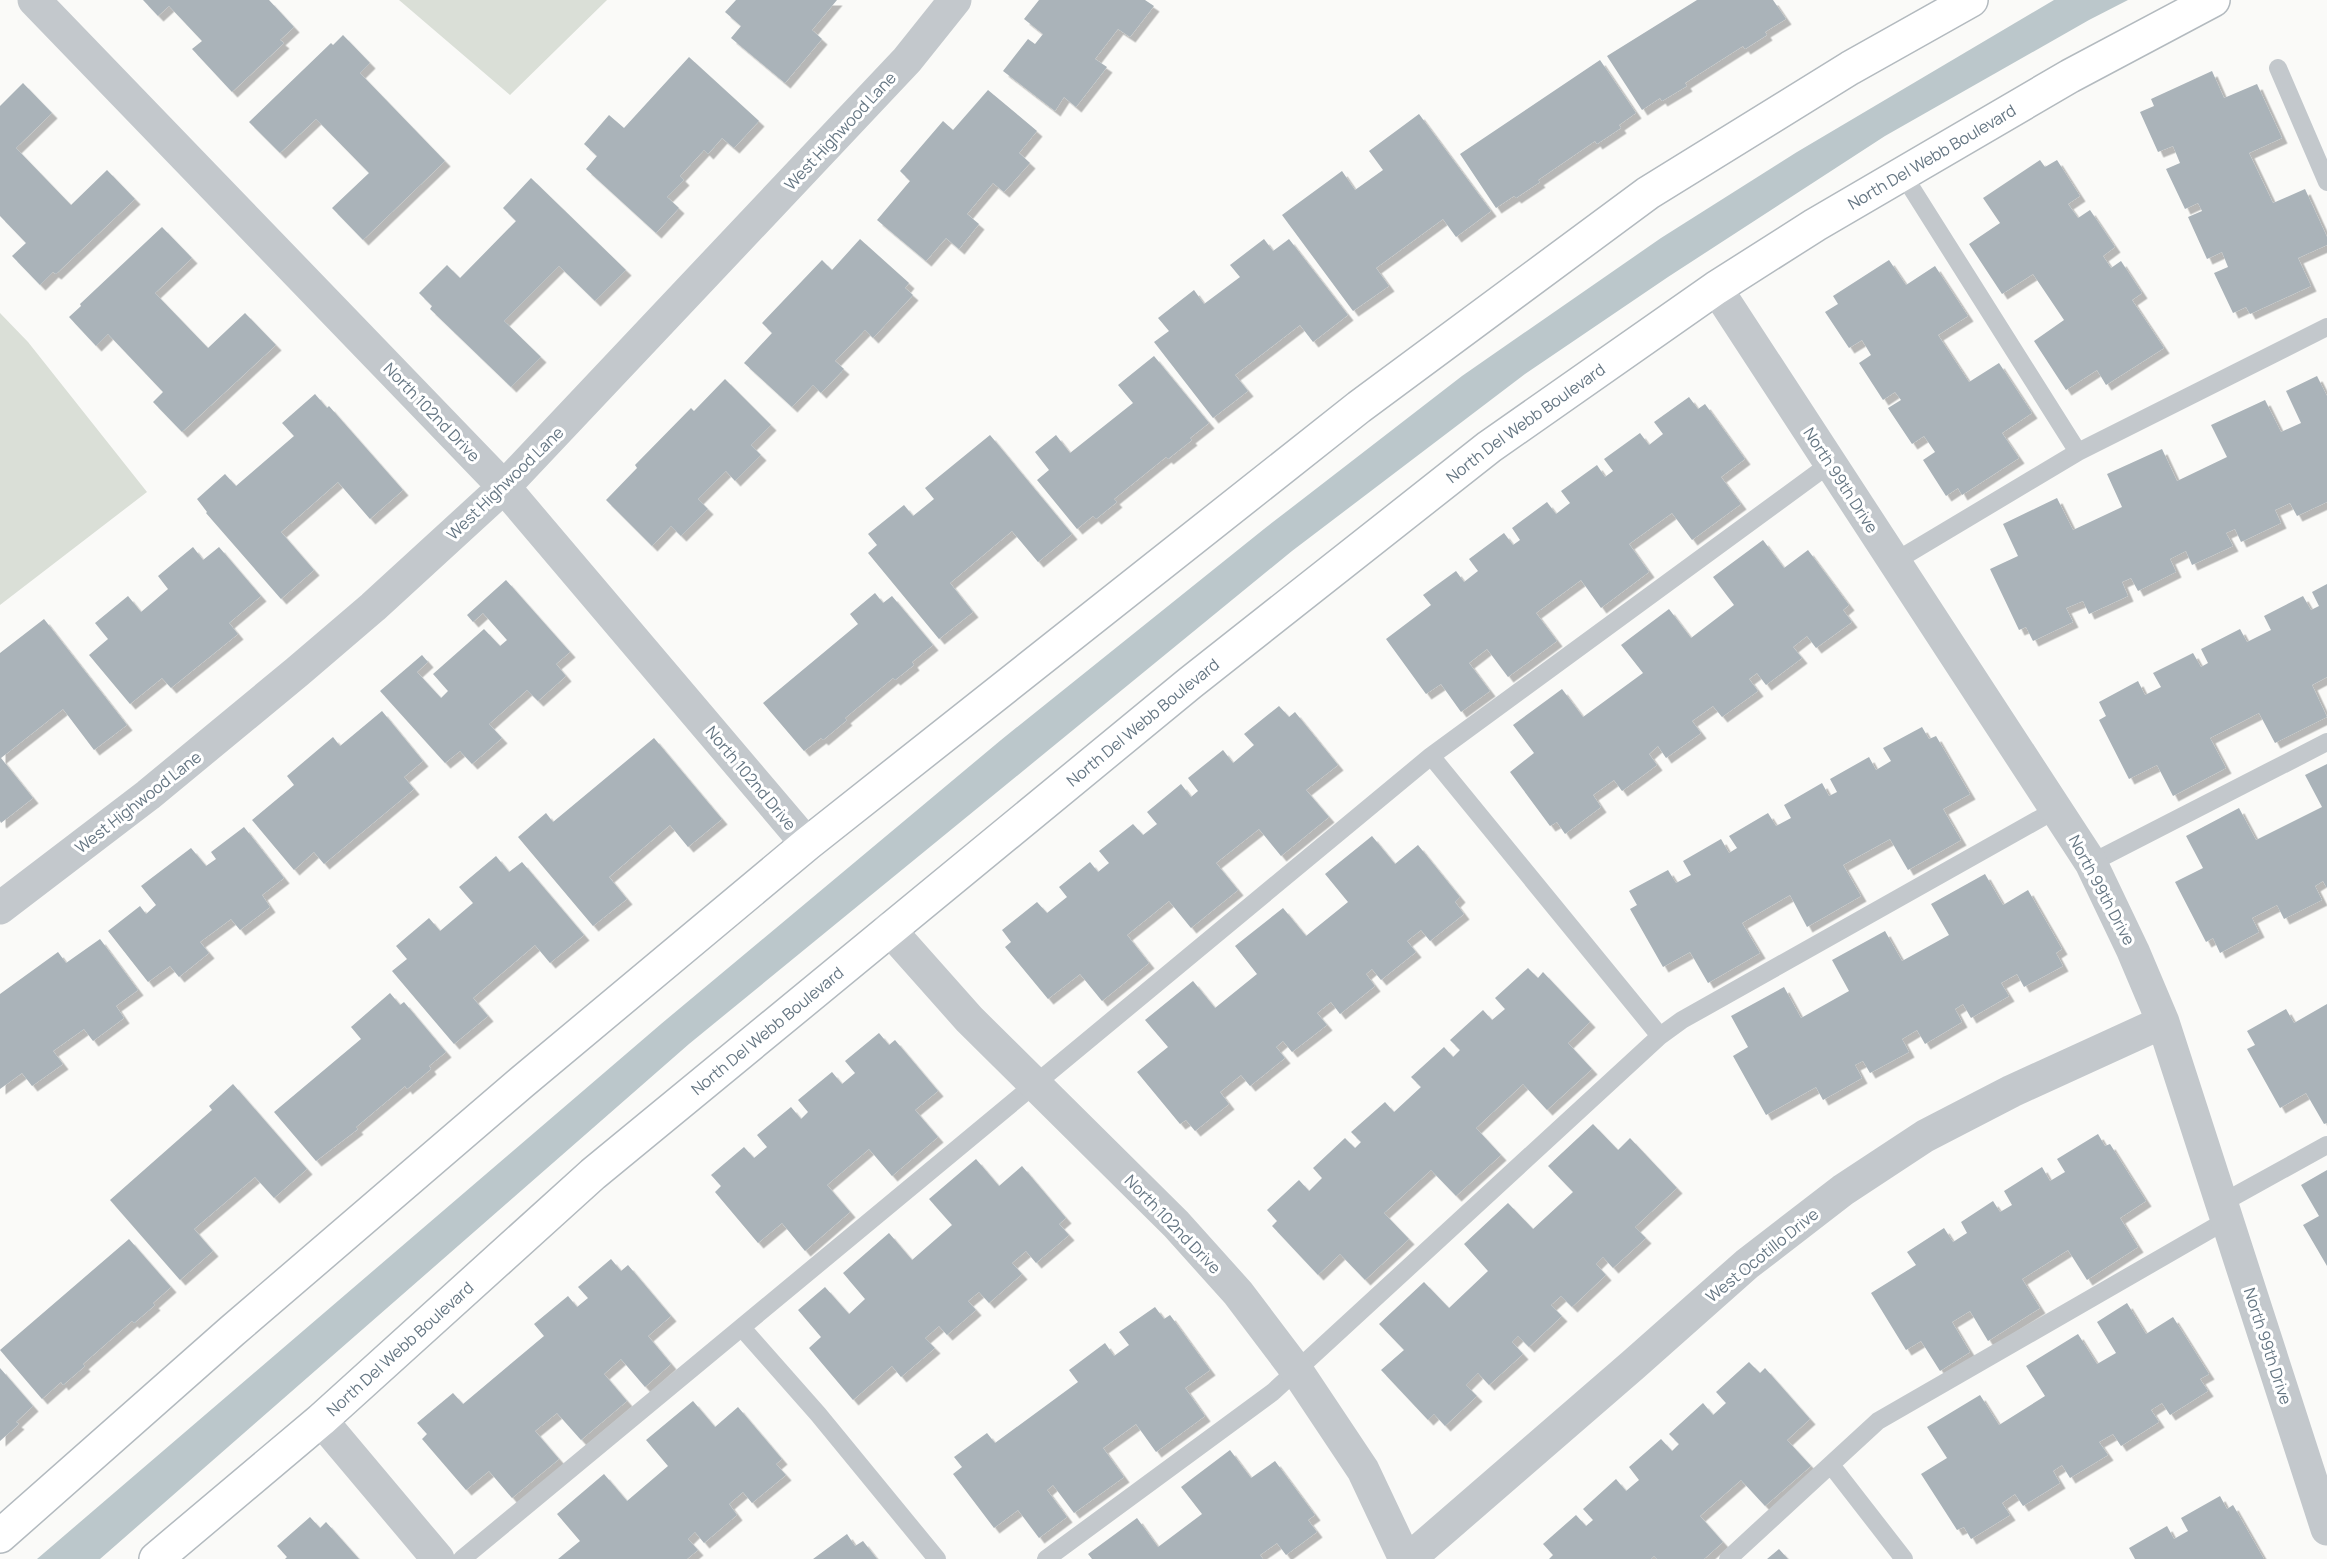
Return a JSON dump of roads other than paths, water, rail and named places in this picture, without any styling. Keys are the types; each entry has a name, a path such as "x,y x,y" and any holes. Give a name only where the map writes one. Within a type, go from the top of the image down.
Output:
{"street":[{"name":"North 102nd Drive","path":"34,0 504,487 807,844"},
{"name":"West Highwood Lane","path":"0,908 148,795 289,679 374,607 504,487 898,69 955,0"},
{"path":"0,1536 223,1339 513,1090 807,844 1359,407 1648,193 1850,68 1971,0"},
{"name":"North Del Webb Boulevard","path":"156,1559 321,1420 593,1174 1190,683 1398,517 1541,410 1716,288 1902,173 2070,76 2213,0"},
{"name":"North 99th Drive","path":"1716,288 2091,863 2133,951 2163,1022 2327,1529"},
{"name":"North 102nd Drive","path":"890,929 969,1019 1176,1224 1238,1293 1298,1371 1363,1470 1407,1559"},
{"name":"West Ocotillo Drive","path":"1407,1559 1634,1365 1747,1264 1843,1190 1925,1136 1992,1101 2163,1022"},
{"path":"321,1420 438,1559"}],"lane":[{"path":"2278,69 2327,182"},
{"path":"1902,173 2078,452"},
{"path":"1894,562 2078,452 2327,327"},
{"path":"462,1559 1431,756 1831,463"},
{"path":"2091,863 2327,742"},
{"path":"1431,756 1660,1036"},
{"path":"1046,1559 1273,1392 1298,1371 1660,1036 1682,1020 2057,809"},
{"path":"1728,1559 1878,1421 2225,1211 2327,1145"},
{"path":"742,1328 818,1414 937,1559"},
{"path":"1831,1465 1904,1559"}]}
